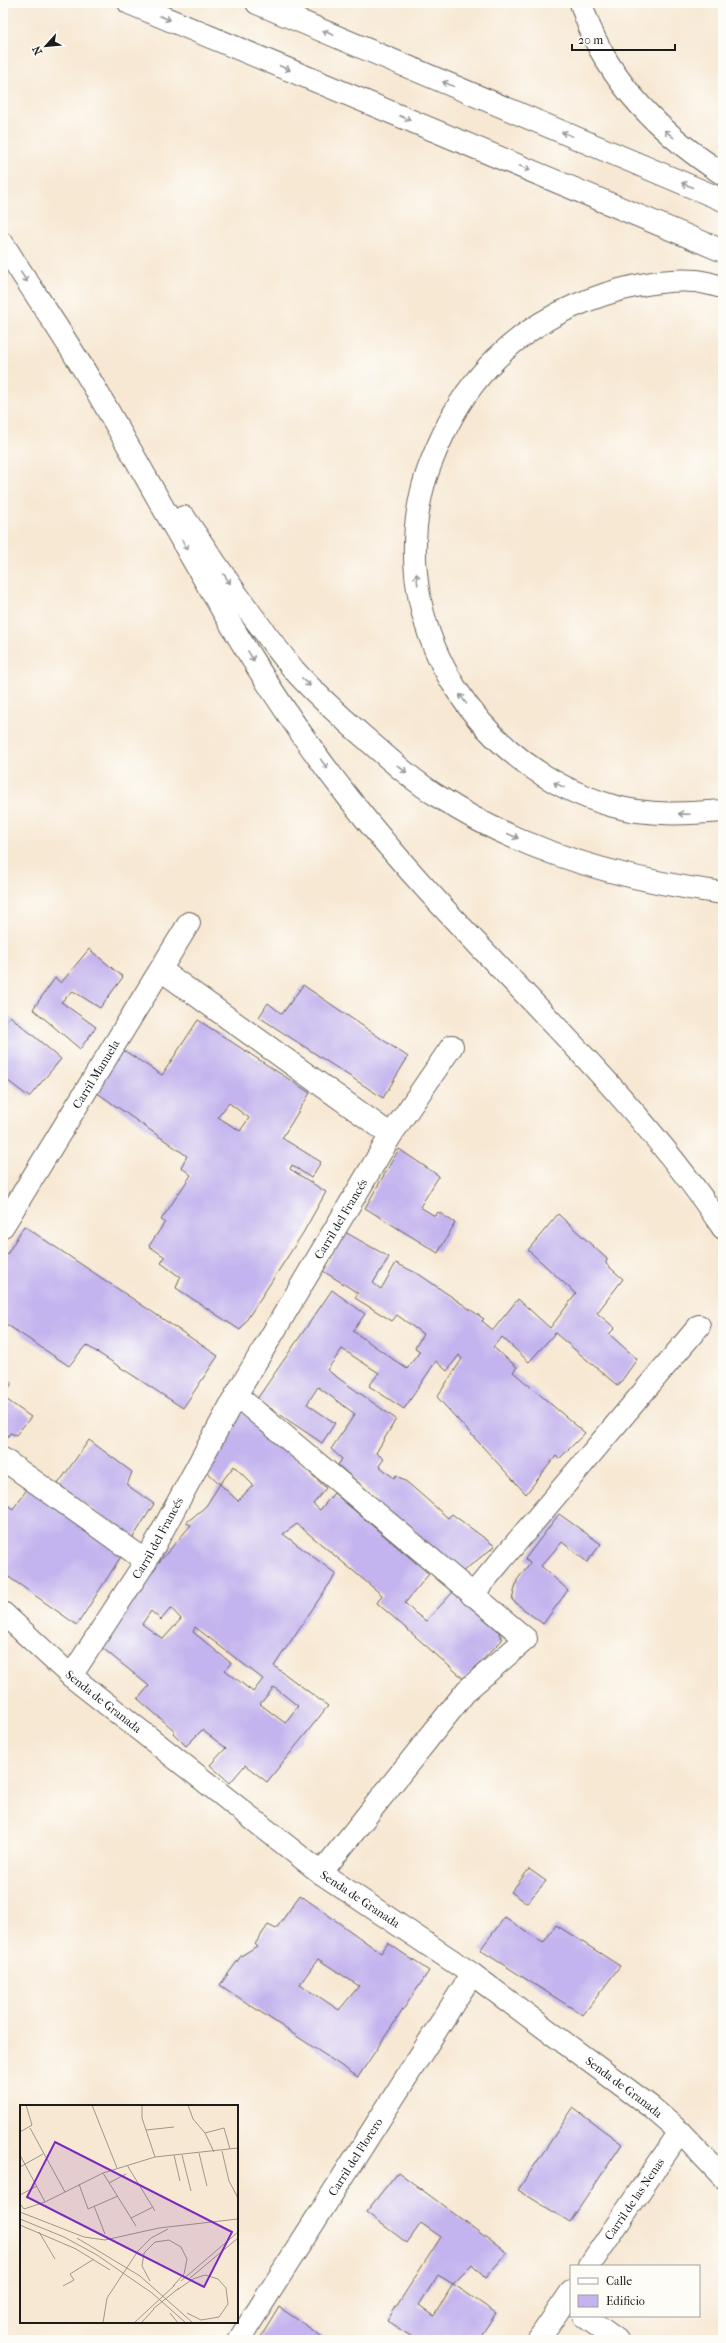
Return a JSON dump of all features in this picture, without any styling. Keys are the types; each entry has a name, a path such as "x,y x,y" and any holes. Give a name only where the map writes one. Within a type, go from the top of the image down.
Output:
{"main road":[{"path":"129,3 723,251"},
{"path":"257,3 723,200"},
{"path":"581,3 600,51 625,90 657,125 723,174"},
{"path":"3,244 94,386 240,599 295,671 346,722 391,761 439,797 496,828 555,854 635,879 723,893"},
{"path":"723,287 696,281 663,282 628,288 594,297 563,311 529,330 506,348 482,372 460,401 446,427 430,462 420,501 415,541 416,577 424,621 440,663 463,700 488,732 520,760 548,780 580,795 615,807 656,813 692,814 723,811"},
{"path":"94,386 221,608 304,737 347,796 389,847 652,1134 695,1185 723,1228"},
{"name":"Carril Manuela","path":"3,1226 189,923"},
{"path":"161,970 391,1135"},
{"name":"Carril del Francés","path":"71,1676 146,1561 236,1395 391,1135 452,1046"},
{"path":"472,1595 699,1326"},
{"path":"236,1395 526,1639 467,1690 321,1873"},
{"path":"3,1459 146,1561"},
{"name":"Senda de Granada","path":"3,1613 71,1676 321,1873 472,1974 575,2049 651,2107 680,2132 723,2177"},
{"name":"Carril del Florero","path":"239,2340 472,1974"},
{"name":"Carril de las Nenas","path":"590,2265 680,2132"},
{"path":"538,2340 569,2300"},
{"path":"585,2317 617,2340"}],"building":[{"path":"89,949 123,977 100,1008 73,991 61,1002 96,1027 80,1049 33,1009 55,978 61,983"},
{"path":"303,985 408,1057 383,1098 259,1017 268,1003 282,1014"},
{"path":"10,1016 61,1059 29,1097 3,1077 3,1025"},
{"path":"198,1020 310,1093 282,1138 321,1162 311,1178 292,1165 290,1169 326,1192 303,1233 240,1330 176,1288 180,1277 161,1263 165,1257 149,1246 165,1222 161,1220 191,1175 181,1167 187,1156 93,1090 120,1048 162,1075","holes":["229,1103 249,1118 240,1131 218,1117"]},
{"path":"399,1149 439,1176 420,1207 435,1216 438,1212 455,1223 438,1253 365,1208"},
{"path":"558,1214 607,1259 606,1264 623,1279 597,1313 615,1328 609,1334 637,1359 618,1386 555,1333 529,1362 502,1337 493,1347 517,1367 513,1372 585,1433 559,1459 556,1456 526,1494 437,1397 462,1359 459,1355 447,1371 436,1361 404,1409 369,1386 379,1373 342,1349 327,1370 396,1419 376,1453 384,1459 379,1466 394,1478 396,1475 408,1483 448,1518 452,1514 495,1546 462,1572 374,1504 378,1500 338,1465 342,1459 331,1449 355,1414 318,1387 307,1404 335,1423 322,1443 257,1399 332,1290 365,1314 353,1331 407,1369 420,1351 415,1348 423,1334 397,1315 392,1321 355,1298 358,1293 323,1271 345,1232 389,1257 373,1283 381,1289 396,1263 420,1275 484,1319 482,1321 493,1330 518,1299 550,1328 576,1294 528,1250"},
{"path":"24,1226 218,1356 183,1408 86,1345 69,1366 3,1322 3,1261"},
{"path":"3,1376 12,1383 3,1397"},
{"path":"3,1397 31,1417 16,1435 10,1433 3,1445"},
{"path":"240,1411 265,1430 326,1488 313,1504 320,1510 334,1493 429,1574 405,1603 415,1613 426,1621 453,1592 497,1628 502,1640 464,1679 377,1603 382,1595 297,1524 283,1534 336,1574 274,1666 328,1706 267,1782 245,1765 230,1783 210,1765 226,1748 202,1730 186,1746 173,1733 175,1731 138,1699 149,1686 100,1646 126,1612 125,1598 141,1583 191,1525 186,1523 206,1506 220,1484 204,1469","holes":["234,1466 253,1485 238,1501 220,1484","171,1608 181,1619 163,1639 142,1624 151,1611 161,1620","195,1627 263,1679 253,1692 225,1670 231,1663 193,1632","274,1687 298,1706 285,1723 260,1704"]},
{"path":"89,1440 132,1472 127,1485 154,1504 132,1539 58,1484"},
{"path":"30,1485 124,1552 77,1625 3,1573 3,1502 13,1509"},
{"path":"559,1514 601,1544 587,1562 562,1542 541,1566 568,1590 543,1624 512,1600 517,1580 530,1563 525,1559"},
{"path":"529,1869 546,1881 527,1903 511,1892"},
{"path":"300,1895 381,1953 388,1943 429,1971 358,2077 220,1985 241,1956 257,1946 255,1944 268,1925 276,1929","holes":["318,1959 359,1986 339,2010 300,1984"]},
{"path":"505,1917 543,1943 556,1925 620,1966 583,2015 480,1950"},
{"path":"573,2108 622,2144 570,2222 518,2190"},
{"path":"398,2172 507,2253 485,2278 472,2265 453,2284 496,2313 478,2340 417,2340 387,2321 441,2237 421,2223 407,2243 366,2212","holes":["438,2275 453,2284 434,2316 419,2305"]},
{"path":"279,2307 327,2340 259,2340"}]}
